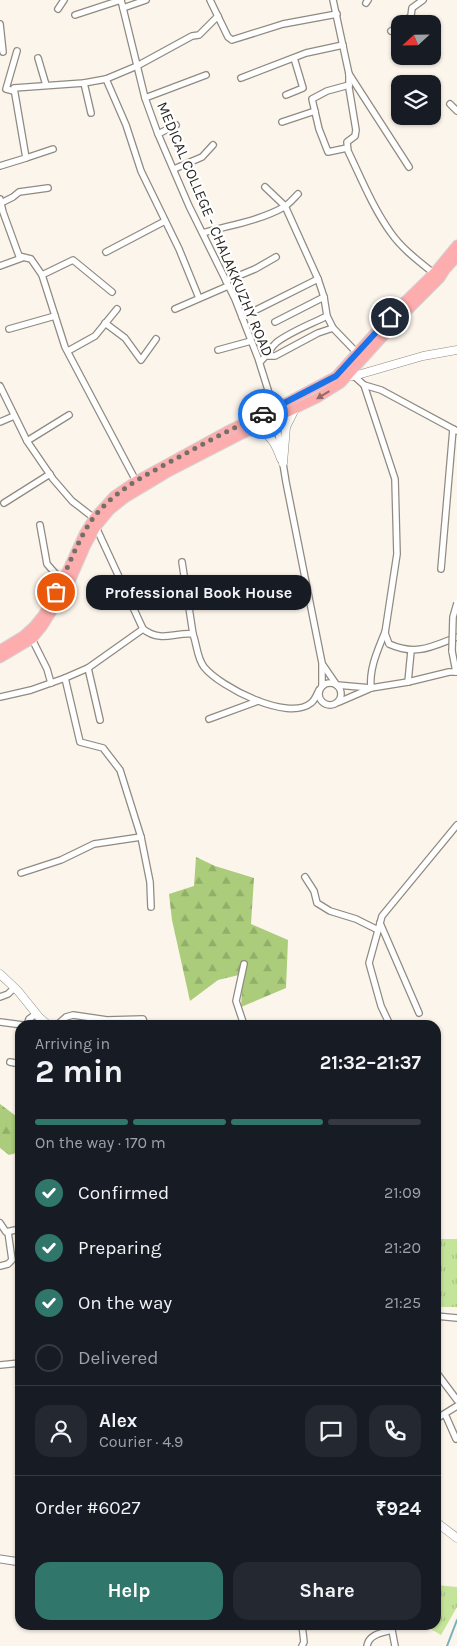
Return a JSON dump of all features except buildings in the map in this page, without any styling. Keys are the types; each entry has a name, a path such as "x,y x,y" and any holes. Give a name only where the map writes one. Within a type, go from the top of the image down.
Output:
{"main road":[{"path":"0,650 23,636 34,626 56,592 94,523 114,496 136,481 229,430 274,409 336,376 360,355 437,275 457,245"},
{"path":"437,275 445,270 457,257"},
{"path":"336,376 351,376 423,356 457,350"},
{"path":"0,658 32,639 42,627 69,584 94,523 143,487 199,456 331,390 351,376 360,355"},
{"path":"283,463 286,427 295,409"},
{"path":"254,428 263,431 272,440 283,463"},
{"path":"0,974 43,1020"},
{"path":"441,1526 457,1538"}],"street":[{"path":"58,9 64,0"},
{"path":"75,15 121,0"},
{"name":"MEDICAL COLLEGE - CHALAKKUZHY ROAD","path":"121,0 136,66 158,134 202,233 227,283 260,362 274,409 322,663"},
{"path":"123,8 146,0"},
{"path":"210,0 228,37 233,40 283,24 337,14"},
{"path":"333,0 349,74 356,128 355,136 347,142 347,148 376,207 392,234 414,258 437,275"},
{"path":"411,15 412,8 423,0"},
{"path":"14,91 14,88 106,80 192,36 200,35 218,16"},
{"path":"0,24 3,52"},
{"path":"241,78 306,53 343,45"},
{"path":"14,91 6,89 18,51"},
{"path":"38,58 46,85"},
{"path":"286,95 303,88 294,58"},
{"path":"349,74 409,167"},
{"path":"145,98 206,75"},
{"path":"106,80 126,125 141,171 179,249 199,298"},
{"path":"84,83 91,113"},
{"path":"347,148 328,152 314,111 312,99 328,91 349,85"},
{"path":"14,91 26,158"},
{"path":"450,104 457,111"},
{"path":"282,122 314,111"},
{"path":"158,134 176,125"},
{"path":"174,169 202,157 213,145"},
{"path":"0,166 53,149"},
{"path":"265,187 285,206 318,279 324,297 327,316 333,328 360,355"},
{"path":"22,258 19,256 0,201 13,198 19,192 48,188"},
{"path":"202,233 251,222 285,206 298,194"},
{"path":"106,252 165,221"},
{"path":"174,309 199,298 276,257"},
{"path":"0,266 22,258 31,259 42,275 68,351 136,481"},
{"path":"42,275 73,260 112,292"},
{"path":"242,317 318,279"},
{"path":"275,322 324,297"},
{"path":"68,351 95,336 117,309"},
{"path":"9,329 55,316"},
{"path":"260,362 277,342 327,316"},
{"path":"105,324 125,338 141,360 156,340"},
{"path":"267,356 275,356 333,328"},
{"path":"218,350 251,341"},
{"path":"351,376 364,385 381,390 455,430 441,569"},
{"path":"364,385 395,479 397,554 385,632 370,678 371,688"},
{"path":"0,386 27,441 64,492 94,523 143,629 149,634 162,637 193,634"},
{"path":"27,441 69,415"},
{"path":"0,422 14,416"},
{"path":"4,503 50,474"},
{"path":"40,526 47,564 62,581"},
{"path":"182,562 193,634 203,666 214,678 227,686 258,701 286,708 303,707 312,702 321,688 332,683 371,688 457,672 452,651 453,617 457,603"},
{"path":"0,697 31,690 88,668 143,629"},
{"path":"385,632 389,644 411,651 422,650 457,637"},
{"path":"32,639 48,669 51,683"},
{"path":"408,682 411,651"},
{"path":"322,663 319,697 322,703 328,706 335,705 371,688"},
{"path":"322,663 342,693 339,702"},
{"path":"88,668 100,720"},
{"path":"65,678 80,742 103,748 120,770 141,837 144,860 149,876 151,907"},
{"path":"209,718 258,701"},
{"path":"388,1020 381,1006 369,963 382,916 457,825"},
{"path":"21,873 61,860 94,844 141,837"},
{"path":"306,877 314,891 317,903 330,911 356,919 378,930"},
{"path":"380,923 419,1013"},
{"path":"242,1020 236,1001 244,964"},
{"path":"0,997 8,994 14,988"},
{"path":"28,1020 36,1014"},
{"path":"63,1020 66,1017 81,1015 107,1020 143,1020"},
{"path":"0,1022 15,1024"},
{"path":"10,1062 15,1063"},
{"path":"0,1223 4,1231 15,1230"},
{"path":"0,1266 8,1264 12,1260 8,1232"},
{"path":"441,1316 457,1318"},
{"path":"0,1365 15,1364"},
{"path":"441,1378 457,1400"},
{"path":"441,1416 457,1406"},
{"path":"445,1414 456,1439"},
{"path":"0,1559 15,1561"},
{"path":"302,1646 304,1642 303,1630"},
{"path":"367,1646 368,1640 371,1637 386,1630"},
{"path":"392,1630 395,1646"}],"green space":[{"path":"196,857 215,866 254,878 251,924 288,940 286,988 241,1007 243,974 218,980 190,1001 172,920 169,894 194,886"},
{"path":"0,1104 15,1115 15,1153 9,1155 0,1148"},
{"path":"441,1239 457,1239 457,1307 441,1307"},
{"path":"441,1585 457,1587 457,1607 441,1635 432,1630 441,1630"}],"waterway":[{"path":"447,1646 457,1620"}],"way so far":[{"path":"56,592 84,534 94,518 114,496 136,481 229,430 263,414"}],"place":[{"name":"Professional Book House","path":"56,592"}],"route":[{"path":"263,414 336,376 390,317"}]}
